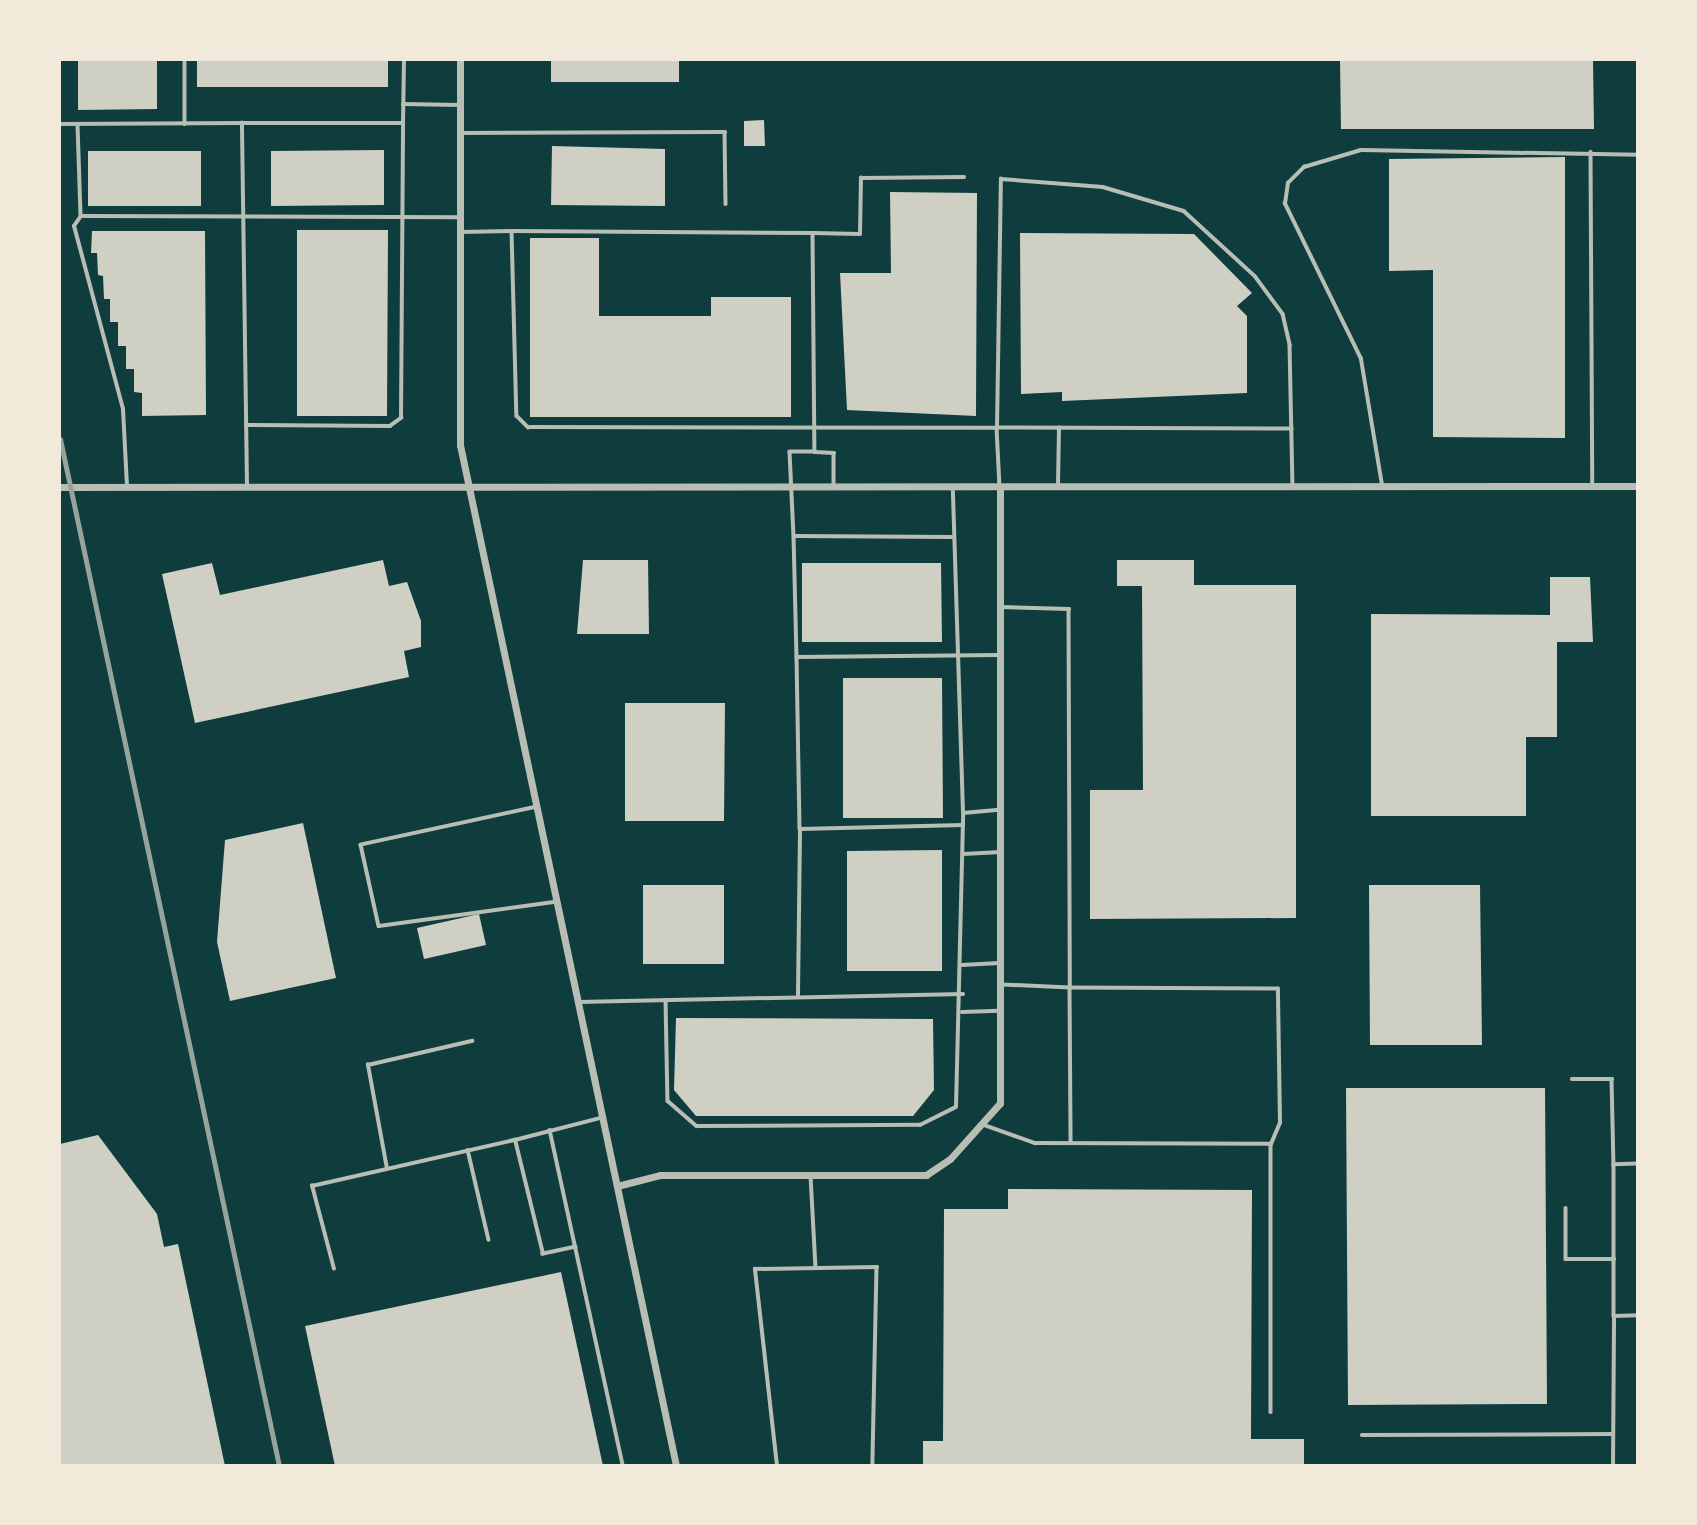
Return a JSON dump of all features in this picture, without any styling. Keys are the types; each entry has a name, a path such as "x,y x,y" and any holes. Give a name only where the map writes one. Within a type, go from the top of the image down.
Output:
{"street":[{"path":"460,60 460,445 676,1465"},
{"path":"60,487 1637,486"},
{"path":"617,1186 660,1175 926,1175 984,1125 1000,1103 1003,852 1000,487"}],"lane":[{"path":"185,60 185,124"},
{"path":"246,425 390,426 401,418 404,60"},
{"path":"403,104 460,105"},
{"path":"242,123 247,488"},
{"path":"60,124 403,123"},
{"path":"79,125 81,216 74,226 123,409 127,488"},
{"path":"460,133 725,132 726,204"},
{"path":"1382,486 1361,359 1285,204 1288,183 1304,167 1361,150 1591,152 1637,155"},
{"path":"1591,152 1593,486"},
{"path":"460,232 512,230 860,234 862,178 964,177"},
{"path":"1000,487 997,428 1001,180 1103,187 1184,211 1255,275 1283,313 1292,429 1293,487"},
{"path":"81,216 460,217"},
{"path":"512,230 517,416 528,427 1292,429"},
{"path":"813,233 817,427 815,453"},
{"path":"1058,487 1059,428"},
{"path":"798,995 800,829 790,452 834,453 835,487"},
{"path":"666,1000 668,1101 698,1126 920,1125 956,1107 963,993 963,813 953,486"},
{"path":"794,536 953,537"},
{"path":"1001,607 1069,608 1071,1142"},
{"path":"797,657 1001,655"},
{"path":"537,807 361,845 379,926 556,902"},
{"path":"963,813 1002,810"},
{"path":"800,829 963,825"},
{"path":"963,854 1003,852"},
{"path":"962,965 1003,963"},
{"path":"1003,985 1278,989 1280,1123 1270,1143 1271,1412"},
{"path":"578,1002 963,993"},
{"path":"962,1012 1003,1011"},
{"path":"387,1169 368,1065 472,1041"},
{"path":"1572,1079 1612,1079 1613,1465"},
{"path":"334,1269 312,1186 602,1118"},
{"path":"984,1125 1035,1143 1270,1143"},
{"path":"551,1130 623,1465"},
{"path":"514,1140 543,1254 576,1247"},
{"path":"468,1150 489,1240"},
{"path":"1614,1165 1637,1164"},
{"path":"811,1176 816,1268"},
{"path":"1566,1208 1566,1259 1614,1259"},
{"path":"777,1465 755,1269 877,1267 873,1465"},
{"path":"1614,1316 1637,1315"},
{"path":"1362,1435 1613,1434"}],"building":[{"path":"78,60 157,60 157,109 78,110"},
{"path":"197,60 388,60 388,87 197,87"},
{"path":"551,60 679,60 679,82 551,82"},
{"path":"1340,60 1593,60 1594,129 1341,129"},
{"path":"764,120 765,146 744,146 744,121"},
{"path":"552,146 665,149 665,206 551,205"},
{"path":"384,150 384,205 271,206 271,151"},
{"path":"88,151 201,151 201,206 88,206"},
{"path":"1565,157 1565,438 1433,437 1433,270 1389,271 1389,159"},
{"path":"890,192 977,193 976,416 847,410 840,273 891,273"},
{"path":"297,230 388,230 387,416 297,416"},
{"path":"92,231 205,231 206,415 142,416 142,393 134,392 134,369 126,369 126,346 118,346 118,322 110,322 110,299 104,299 103,276 98,275 97,253 91,253"},
{"path":"1020,233 1194,234 1252,293 1237,306 1247,316 1247,393 1062,401 1062,392 1021,394"},
{"path":"530,238 599,238 599,316 711,316 711,297 791,297 791,417 530,417"},
{"path":"383,560 389,586 407,582 421,621 421,647 404,651 409,677 195,723 162,574 212,563 220,595"},
{"path":"583,560 648,560 649,634 577,634"},
{"path":"1117,560 1194,560 1194,585 1296,585 1296,918 1090,919 1090,790 1143,790 1142,586 1117,586"},
{"path":"802,563 941,563 942,642 802,642"},
{"path":"1550,577 1590,577 1593,642 1557,642 1557,737 1526,737 1526,816 1371,816 1371,614 1550,615"},
{"path":"843,678 942,678 943,818 843,818"},
{"path":"625,703 725,703 724,821 625,821"},
{"path":"303,823 336,978 230,1001 217,942 225,840"},
{"path":"942,850 942,971 847,971 847,851"},
{"path":"643,885 724,885 724,964 643,964"},
{"path":"1369,885 1480,885 1482,1045 1370,1045"},
{"path":"479,914 486,945 424,959 417,928"},
{"path":"676,1018 933,1019 934,1090 913,1116 696,1116 674,1090"},
{"path":"1346,1088 1545,1088 1547,1404 1348,1405"},
{"path":"98,1135 157,1214 164,1247 178,1244 225,1466 60,1466 60,1144"},
{"path":"1008,1189 1252,1190 1251,1439 1304,1439 1304,1466 923,1466 923,1441 943,1441 944,1209 1008,1209"},
{"path":"561,1272 603,1466 335,1466 305,1326"}],"railway":[{"path":"60,439 279,1466"}]}
